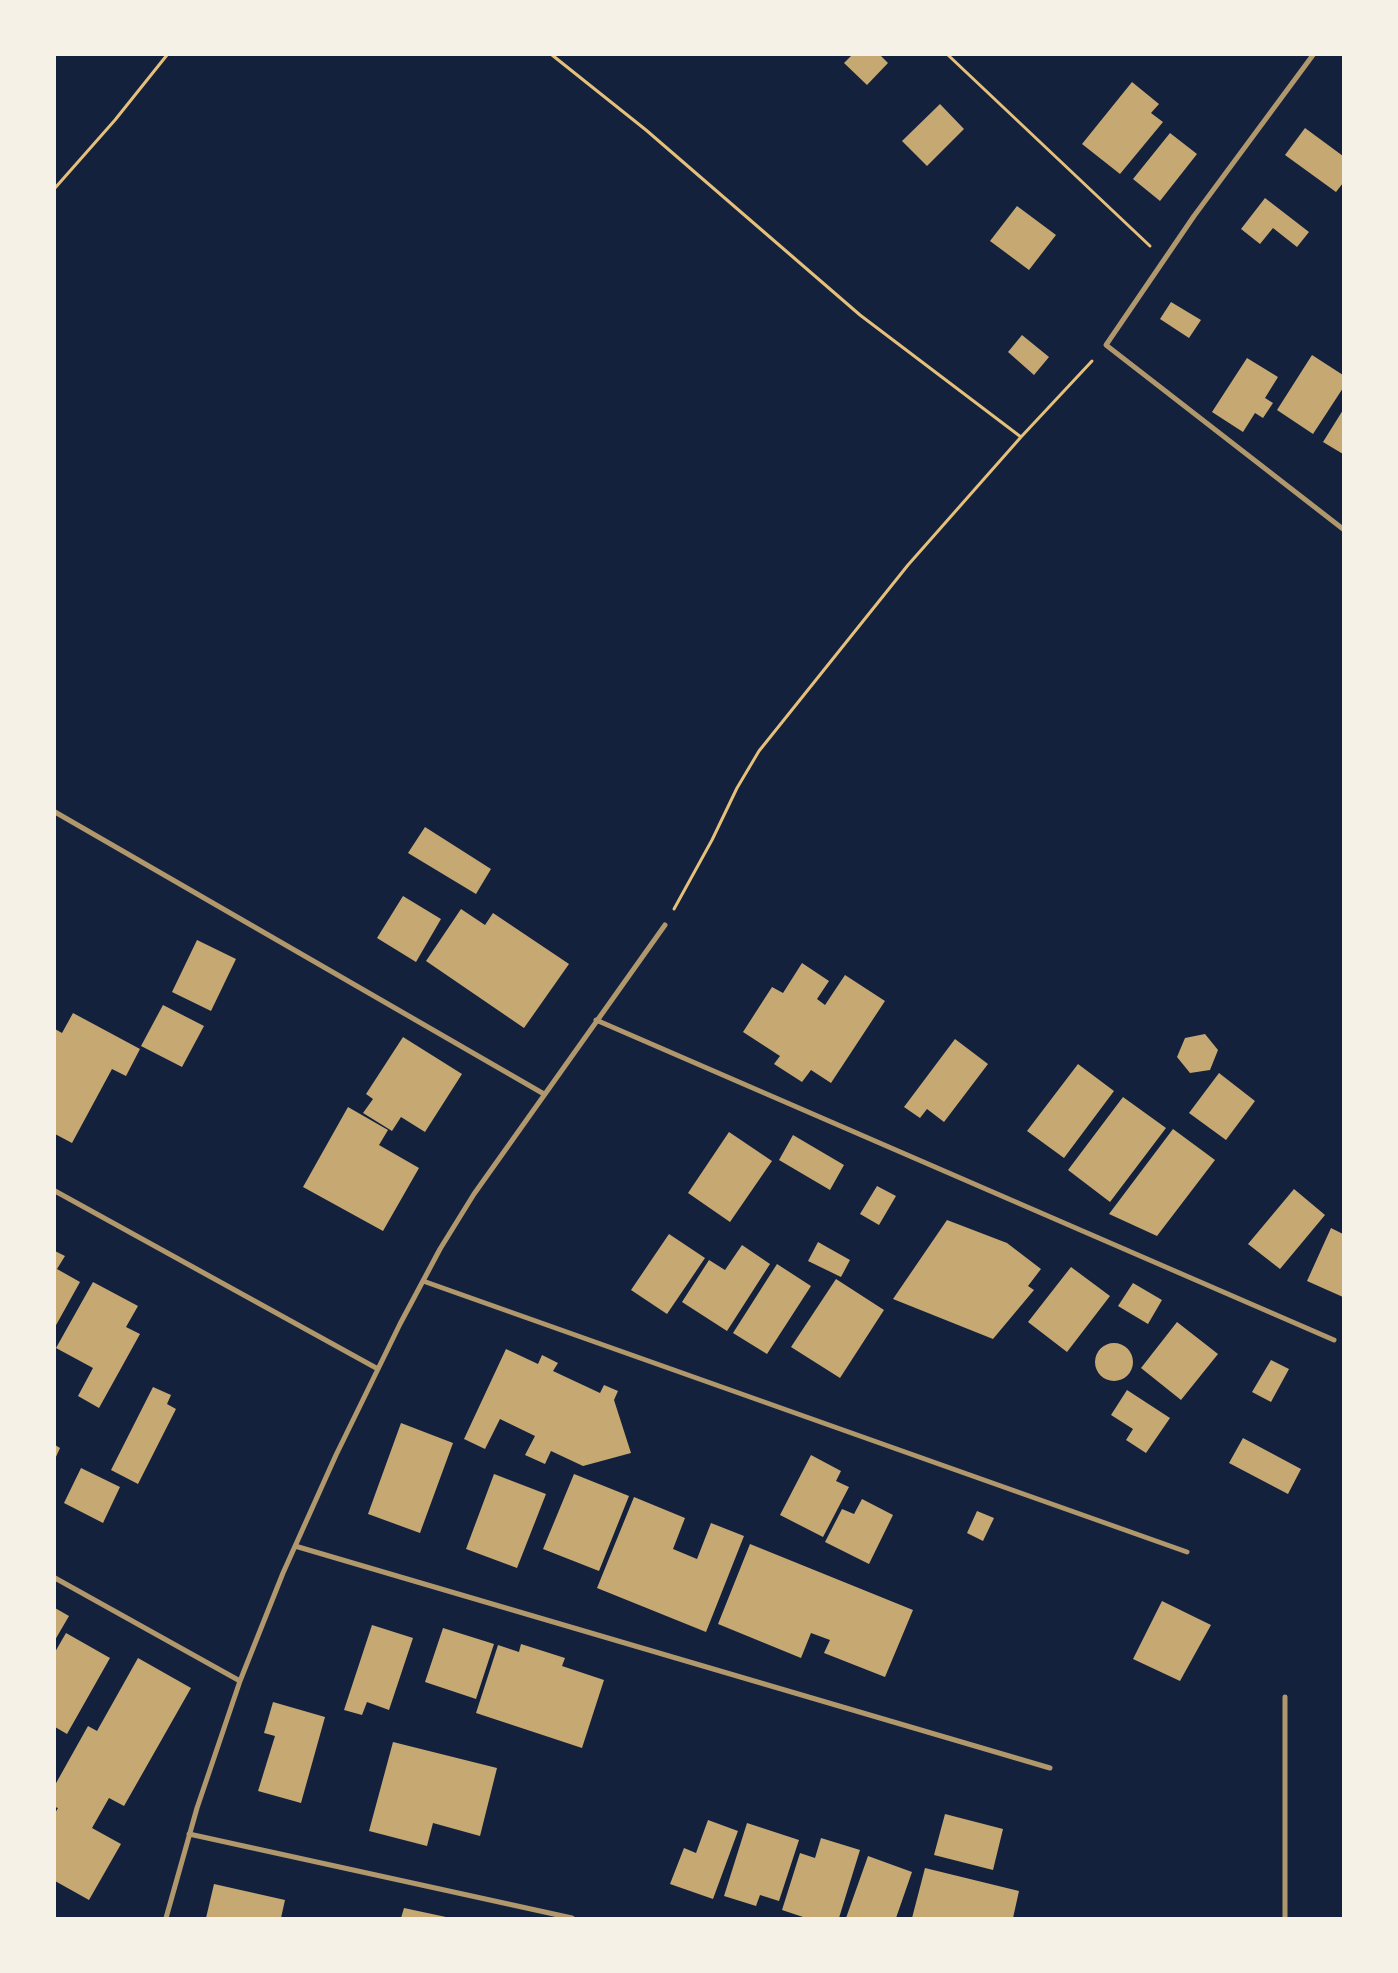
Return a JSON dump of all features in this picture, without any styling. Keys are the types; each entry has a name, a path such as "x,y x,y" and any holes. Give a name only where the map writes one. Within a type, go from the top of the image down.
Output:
{"street":[{"path":"1313,55 1194,216 1106,345 1343,529"},
{"path":"55,812 544,1094"},
{"path":"166,1918 189,1834 240,1681 295,1546 336,1455 378,1369 423,1281 474,1194 664,925"},
{"path":"596,1020 1334,1340"},
{"path":"55,1191 378,1369"},
{"path":"423,1281 1186,1552"},
{"path":"295,1546 1050,1768"},
{"path":"55,1578 240,1681"},
{"path":"1285,1918 1286,1697"},
{"path":"189,1834 572,1918"}],"path":[{"path":"55,188 115,120 167,55"},
{"path":"552,55 646,130 860,315 1021,437"},
{"path":"948,55 1165,260"},
{"path":"664,925 690,882 737,788 758,751 908,564 1106,345"}],"building":[{"path":"852,55 880,55 888,63 867,85 844,63"},
{"path":"1132,82 1159,104 1151,113 1163,122 1120,174 1082,144"},
{"path":"940,104 964,129 927,166 902,141"},
{"path":"1305,128 1343,156 1343,183 1336,192 1285,155"},
{"path":"1170,133 1197,154 1160,201 1133,179"},
{"path":"1265,198 1309,232 1297,247 1273,228 1260,244 1241,229"},
{"path":"1017,206 1056,235 1029,270 990,241"},
{"path":"1171,302 1201,320 1189,338 1160,319"},
{"path":"1022,335 1049,357 1034,375 1008,352"},
{"path":"1312,355 1343,375 1343,388 1313,434 1277,410"},
{"path":"1247,358 1278,377 1265,398 1273,403 1263,418 1255,413 1243,432 1212,412"},
{"path":"1343,410 1343,454 1323,442"},
{"path":"425,827 491,869 476,894 408,853"},
{"path":"403,896 441,919 416,962 377,938"},
{"path":"461,909 485,925 493,913 569,964 524,1028 426,961"},
{"path":"197,940 236,959 211,1011 172,992"},
{"path":"802,963 829,981 817,999 825,1005 845,975 885,1001 831,1083 811,1070 802,1082 774,1064 780,1056 743,1032 772,987 783,993"},
{"path":"163,1005 204,1026 182,1067 141,1046"},
{"path":"73,1013 140,1049 126,1076 112,1069 72,1143 55,1134 55,1029 62,1033"},
{"path":"1205,1034 1218,1050 1210,1070 1190,1073 1177,1057 1185,1038"},
{"path":"403,1037 462,1074 425,1132 401,1117 392,1131 363,1113 373,1099 366,1094"},
{"path":"955,1039 988,1064 944,1122 927,1109 920,1118 904,1107"},
{"path":"1078,1064 1114,1091 1064,1158 1027,1131"},
{"path":"1219,1073 1255,1101 1226,1140 1189,1113"},
{"path":"1123,1097 1166,1128 1110,1202 1068,1170"},
{"path":"348,1107 388,1130 379,1145 419,1168 383,1231 303,1187"},
{"path":"1173,1129 1215,1160 1157,1236 1109,1214"},
{"path":"729,1132 772,1161 730,1222 688,1193"},
{"path":"793,1135 844,1165 830,1190 779,1160"},
{"path":"877,1186 896,1196 879,1225 860,1214"},
{"path":"1294,1189 1325,1215 1280,1269 1248,1244"},
{"path":"947,1220 1007,1243 1041,1269 1028,1286 1034,1290 993,1339 893,1299"},
{"path":"1331,1228 1343,1234 1343,1297 1307,1281"},
{"path":"669,1234 705,1258 667,1314 631,1290"},
{"path":"818,1242 850,1260 841,1277 808,1261"},
{"path":"742,1245 770,1264 727,1331 682,1302 709,1260 725,1270"},
{"path":"55,1251 65,1256 57,1269 80,1282 55,1327"},
{"path":"777,1264 811,1286 767,1354 733,1333"},
{"path":"1071,1267 1110,1296 1067,1352 1028,1322"},
{"path":"836,1279 884,1310 840,1378 791,1347"},
{"path":"93,1282 138,1306 126,1327 140,1334 99,1408 78,1396 93,1368 56,1348"},
{"path":"1133,1283 1162,1300 1148,1324 1118,1306"},
{"path":"1177,1322 1218,1354 1181,1400 1141,1368"},
{"path":"1114,1343 1127,1349 1133,1362 1127,1375 1114,1381 1101,1375 1095,1362 1101,1349"},
{"path":"506,1349 538,1364 542,1355 558,1363 553,1371 600,1393 604,1385 618,1391 614,1400 631,1453 583,1466 551,1451 545,1464 525,1455 535,1436 500,1419 485,1449 464,1439"},
{"path":"1271,1360 1289,1369 1271,1402 1252,1392"},
{"path":"153,1387 171,1395 167,1404 176,1409 138,1484 111,1470"},
{"path":"1127,1390 1170,1418 1146,1453 1126,1440 1133,1429 1111,1415"},
{"path":"401,1423 453,1443 420,1533 368,1514"},
{"path":"1243,1438 1301,1469 1288,1494 1229,1463"},
{"path":"55,1445 60,1448 55,1459"},
{"path":"811,1455 841,1471 836,1481 849,1487 823,1537 780,1515"},
{"path":"81,1468 120,1487 103,1523 64,1503"},
{"path":"494,1474 546,1494 517,1568 466,1549"},
{"path":"574,1474 629,1496 599,1571 543,1549"},
{"path":"634,1497 685,1518 673,1549 697,1559 711,1523 744,1536 706,1632 597,1588"},
{"path":"862,1499 893,1515 869,1564 825,1542 842,1509 854,1514"},
{"path":"977,1511 994,1518 983,1541 967,1533"},
{"path":"750,1544 913,1610 885,1677 824,1653 830,1640 811,1633 801,1658 718,1624"},
{"path":"1162,1601 1211,1625 1180,1681 1133,1659"},
{"path":"55,1608 69,1616 55,1640"},
{"path":"372,1625 413,1638 389,1710 367,1702 362,1715 344,1710"},
{"path":"443,1628 494,1644 476,1699 425,1682"},
{"path":"66,1633 110,1658 67,1734 55,1727 55,1652"},
{"path":"521,1644 565,1658 562,1666 604,1680 582,1748 476,1713 498,1645 519,1652"},
{"path":"138,1658 191,1688 124,1806 109,1798 92,1828 121,1844 89,1900 55,1881 55,1813 58,1808 55,1807 55,1785 88,1726 97,1731"},
{"path":"273,1702 325,1717 301,1803 258,1791 275,1736 264,1733"},
{"path":"393,1742 497,1768 480,1836 433,1823 427,1846 369,1831"},
{"path":"945,1814 1003,1829 993,1870 934,1855"},
{"path":"708,1820 738,1831 713,1899 670,1884 684,1848 696,1853"},
{"path":"747,1823 799,1840 779,1901 760,1895 756,1906 724,1896"},
{"path":"821,1838 860,1850 839,1918 806,1918 782,1910 800,1853 815,1858"},
{"path":"868,1856 912,1872 896,1918 846,1918"},
{"path":"925,1868 1019,1891 1013,1918 912,1918"},
{"path":"214,1884 285,1900 281,1918 206,1918"},
{"path":"404,1908 446,1917 446,1918 401,1918"}]}
